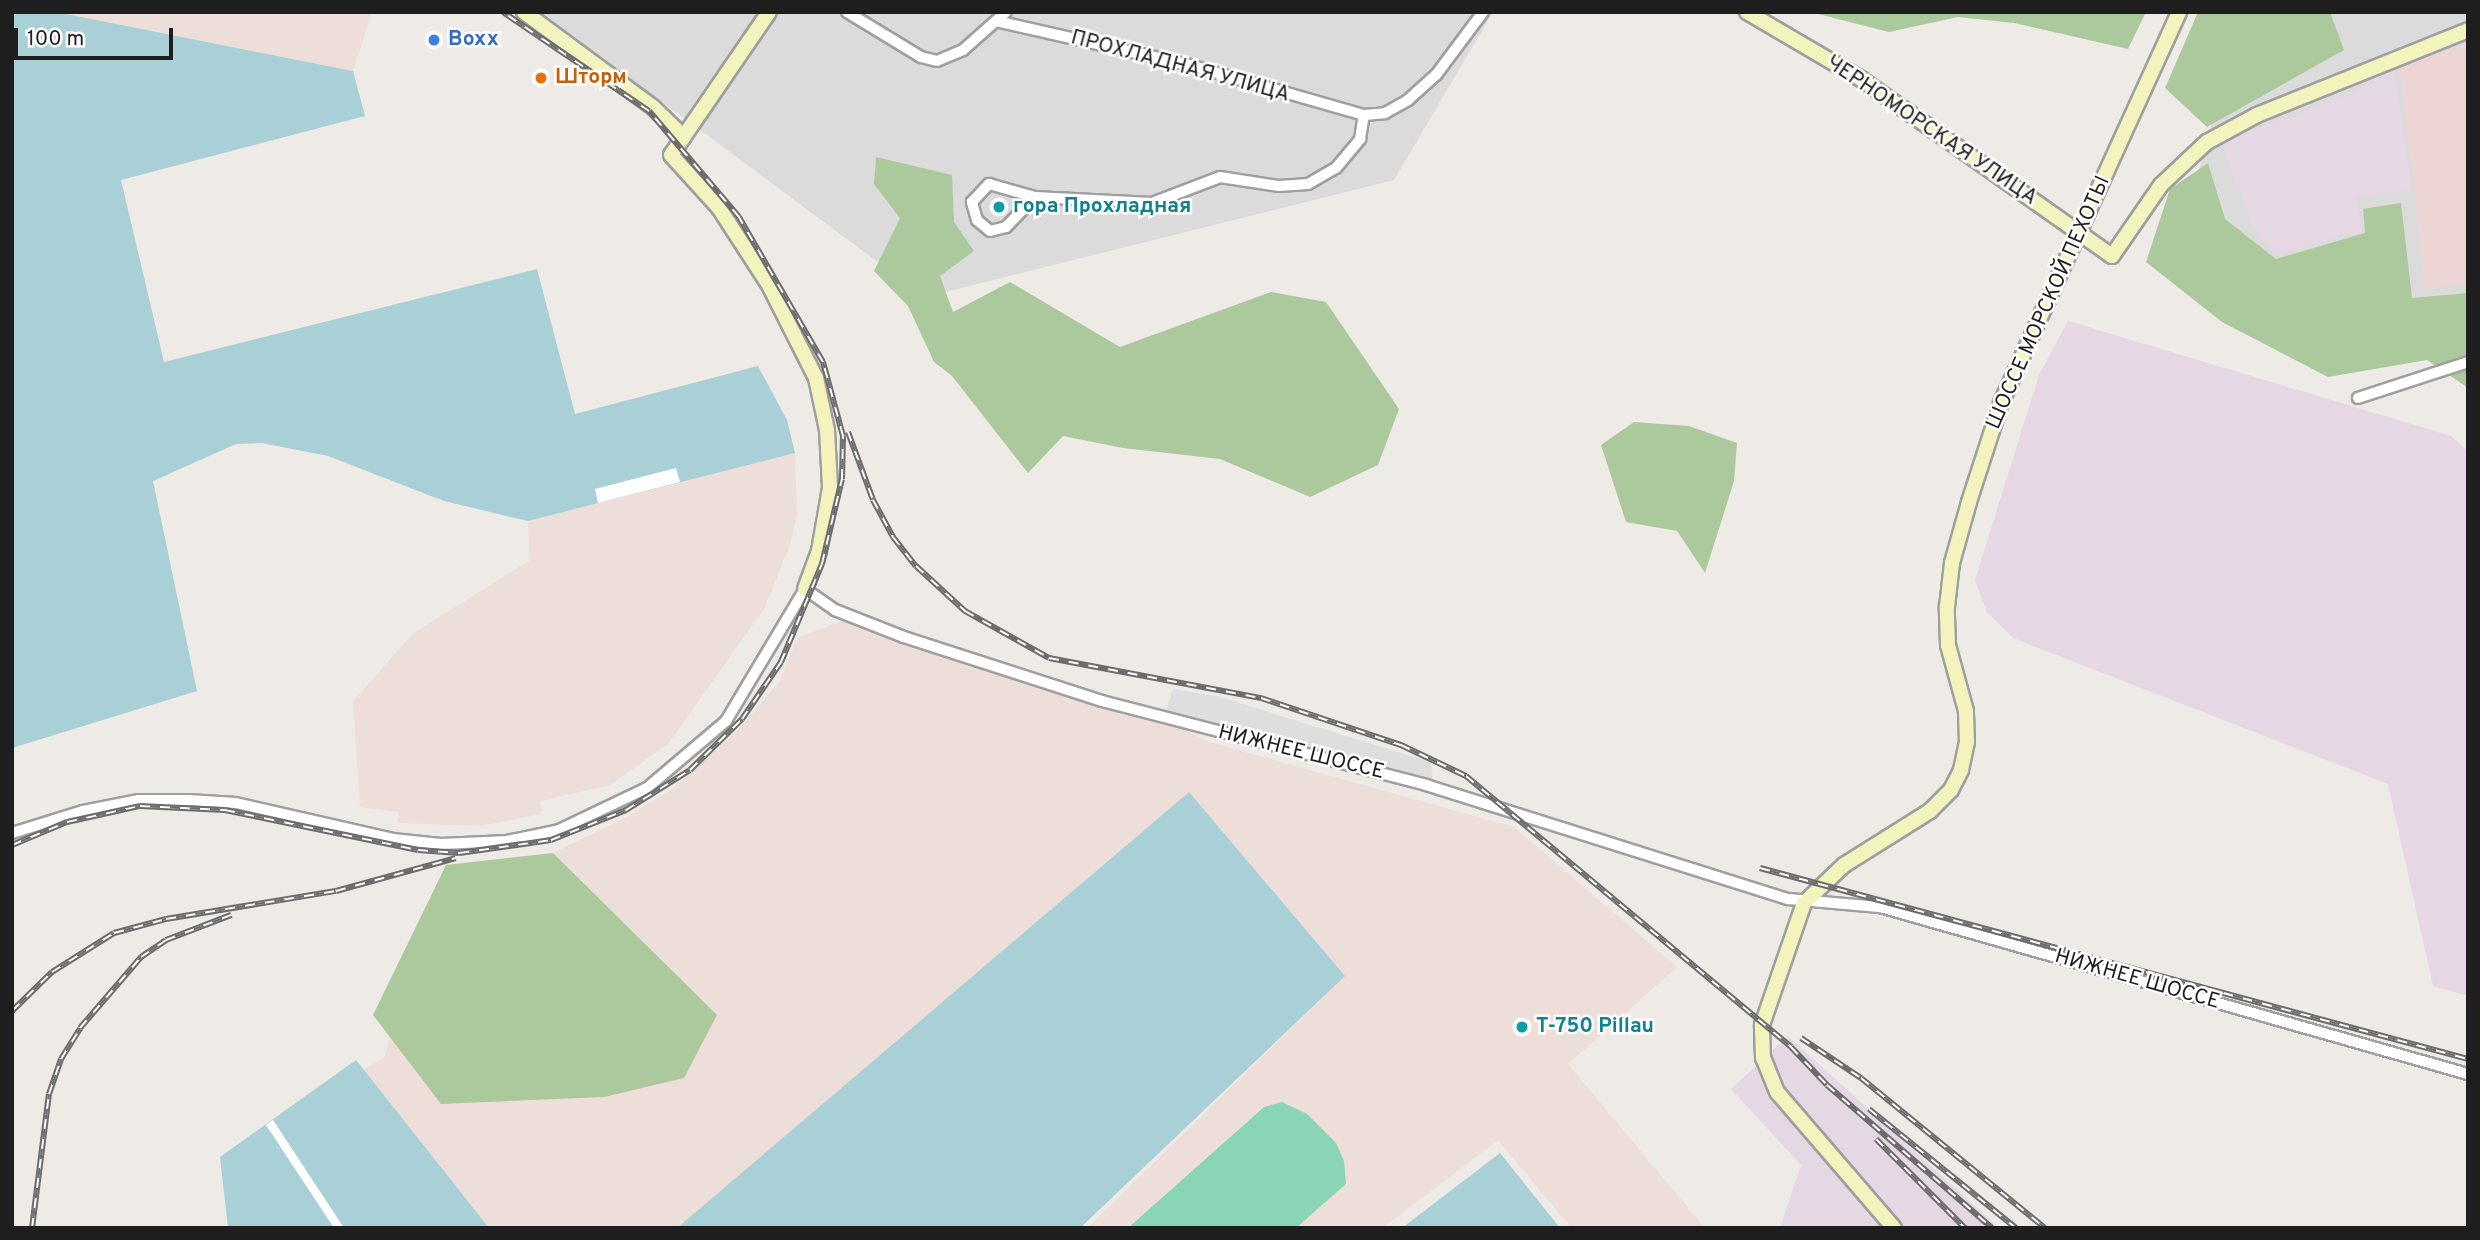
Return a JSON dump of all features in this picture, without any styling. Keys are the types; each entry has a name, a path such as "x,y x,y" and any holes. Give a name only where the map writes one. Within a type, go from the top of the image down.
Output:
{"street":[{"path":"524,12 653,107 684,137"},
{"path":"12,833 83,811 139,800 188,800 236,803 393,839 441,844 507,841 559,830 647,788 681,764 726,721 805,589 819,551 830,488 822,398 806,352 769,285 719,208 671,155 769,12"},
{"path":"847,12 921,57 937,61 962,50 1006,12"},
{"path":"1035,197 1006,227 990,231 977,220 972,202 989,184 1035,197 1152,203 1220,177 1279,186 1308,184 1336,169 1360,139 1364,115 1385,113 1408,100 1436,75 1483,12"},
{"name":"ЧЕРНОМОРСКАЯ УЛИЦА","path":"1747,12 1861,79 1984,163 2078,235 2112,256 2161,185 2207,142 2257,114 2468,30"},
{"name":"ШОССЕ МОРСКОЙ ПЕХОТЫ","path":"1804,903 1844,865 1930,811 1951,790 1961,770 1967,742 1966,711 1948,645 1952,563 2001,403 2179,12"},
{"name":"ПРОХЛАДНАЯ УЛИЦА","path":"996,21 1186,64 1364,115"},
{"path":"2358,398 2468,362"},
{"name":"НИЖНЕЕ ШОССЕ","path":"805,589 835,610 904,637 1102,701 1426,785 1804,903 1880,907 2468,1074"},
{"path":"1804,903 1762,1025 1763,1058 1777,1092 1800,1124 1894,1228"}],"shaded area":[{"path":"56,12 372,12 353,71"},
{"path":"541,12 1493,12 1394,180 925,297"},
{"path":"2243,12 2468,12 2468,300 2356,322 2184,223"},
{"path":"2468,43 2468,282 2425,289 2400,68"},
{"path":"2394,72 2412,190 2356,197 2363,231 2275,255 2253,228 2221,142 2322,105"},
{"path":"2068,321 2451,436 2468,451 2468,996 2433,986 2388,784 2013,638 1987,612 1975,580 2039,375"},
{"path":"795,453 797,516 790,545 764,609 668,744 610,785 540,801 542,814 480,826 398,823 399,812 360,807 353,702 412,634 529,561 528,521"},
{"path":"853,617 1157,716 1209,742 1514,827 1677,967 1568,1064 1705,1228 1571,1228 1498,1140 1383,1228 1087,1228 1345,976 1189,792 677,1228 489,1228 363,1070 384,1058 446,865 553,853 628,816 677,786 739,729 780,681 797,638"},
{"path":"1173,689 1220,697 1431,762 1433,783 1166,711"},
{"path":"1788,1036 1999,1228 1780,1228 1801,1165 1731,1089"}],"green space":[{"path":"1810,12 2146,12 2128,49 2014,23 1958,17 1889,32"},
{"path":"2198,12 2330,12 2344,50 2207,127 2165,88"},
{"path":"876,157 952,175 954,222 974,251 940,276 953,312 1010,282 1120,347 1271,292 1326,302 1399,409 1378,465 1310,497 1220,459 1123,448 1063,436 1028,473 952,376 934,362 908,306 874,271 900,218 874,184"},
{"path":"2208,163 2225,219 2276,259 2365,233 2363,209 2401,203 2412,298 2468,293 2468,388 2427,360 2328,377 2222,322 2146,262 2170,189"},
{"path":"1634,422 1689,426 1737,443 1734,481 1705,573 1677,531 1626,522 1601,445"},
{"path":"553,853 717,1015 684,1078 604,1097 441,1104 373,1015 446,865"},
{"path":"1282,1102 1307,1114 1336,1143 1344,1161 1346,1184 1296,1228 1128,1228 1264,1107"}],"water":[{"path":"12,12 56,12 353,71 365,116 121,180 164,362 537,269 575,414 758,366 787,420 795,453 528,521 444,501 328,456 262,443 236,444 153,481 197,691 12,748"},
{"path":"1189,792 1345,976 1080,1228 677,1228"},
{"path":"356,1060 489,1228 228,1228 220,1157"},
{"path":"1500,1153 1560,1228 1402,1228"}],"pier":[{"path":"676,468 680,482 598,503 595,489"},
{"path":"273,1120 344,1228 334,1228 266,1125"}],"railway":[{"path":"12,845 67,822 140,806 225,810 418,850 459,853 551,840 626,810 690,770 742,719 781,662 822,564 842,479 843,436 823,362 739,217 649,111 503,12"},
{"path":"848,432 873,500 893,537 916,566 965,611 1049,658 1261,698 1401,745 1466,776 1791,1047 1827,1085 1992,1228"},
{"path":"12,1011 52,972 114,933 166,919 336,891 456,858"},
{"path":"1760,868 2468,1059"},
{"path":"32,1228 49,1094 61,1059 80,1028 141,957 166,940 231,915"},
{"path":"1801,1038 1861,1078 2045,1228"},
{"path":"1869,1109 2016,1228"},
{"path":"1876,1139 1965,1228"}],"place":[{"name":"Boxx","path":"434,40"},
{"name":"Шторм","path":"541,78"},
{"name":"гора Прохладная","path":"999,207"},
{"name":"T-750 Pillau","path":"1522,1027"}]}
